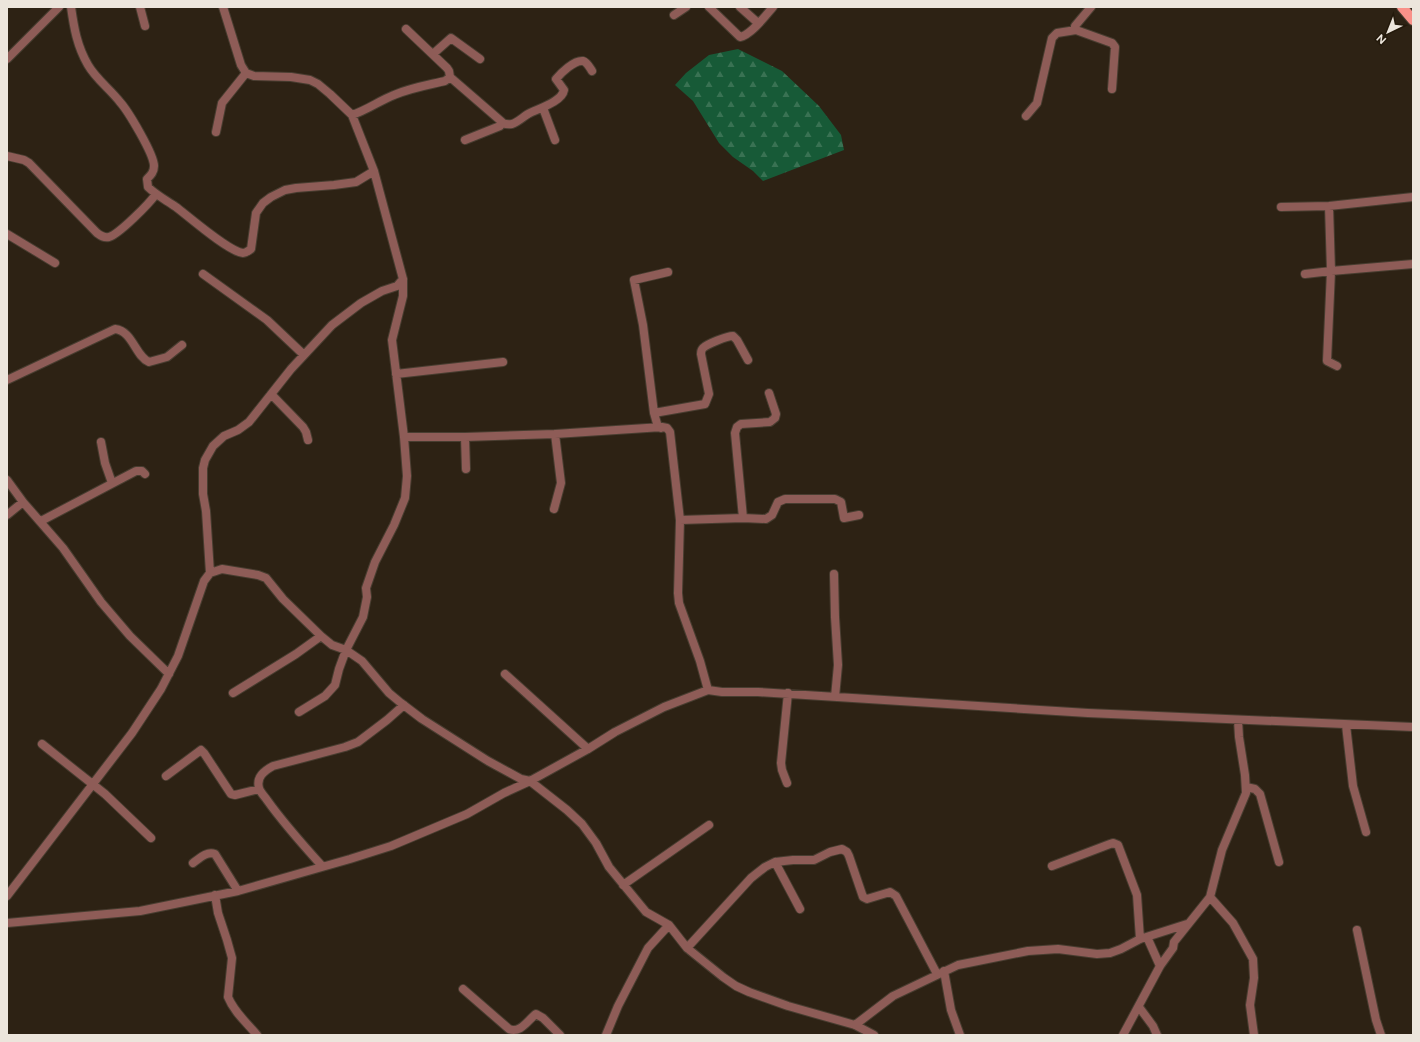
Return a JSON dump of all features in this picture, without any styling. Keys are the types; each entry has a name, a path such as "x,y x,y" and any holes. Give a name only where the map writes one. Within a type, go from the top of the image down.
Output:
{"main road":[{"path":"1402,7 1413,20"}],"street":[{"path":"7,59 59,7"},
{"path":"71,7 75,34 85,60 92,71 126,110 151,153 154,165 153,173 148,179 148,187 231,248 241,253 244,253 250,249 256,212 263,203 271,197 285,190 296,188 334,186 356,182 374,171"},
{"path":"140,7 145,26"},
{"path":"223,7 246,73 254,76 291,77 310,80 324,89 352,114 374,171 403,279 403,296 392,340 404,437 407,476 405,498 394,525 375,562 366,588 367,597 364,617 346,650 335,685 331,691 299,712"},
{"path":"674,15 686,7"},
{"path":"709,7 740,37 743,37 749,33 773,7"},
{"path":"740,7 758,23"},
{"path":"1076,30 1075,26 1090,7"},
{"path":"406,28 449,71 450,77 501,120 502,123 513,123 526,115 543,108 564,93 563,89 556,80 563,72 575,64 582,61 587,63 592,71"},
{"path":"1026,116 1037,102 1054,35 1057,33 1076,30 1112,43 1115,47 1112,88"},
{"path":"433,54 451,38 480,59"},
{"path":"216,132 222,103 246,73"},
{"path":"352,114 362,112 370,106 394,94 444,81 450,77"},
{"path":"543,108 555,140"},
{"path":"464,140 500,126 502,123"},
{"path":"7,156 24,160 29,164 97,233 103,237 110,236 122,228 146,206 156,194"},
{"path":"1281,207 1329,206 1413,197"},
{"path":"1329,206 1331,272 1327,361 1337,366"},
{"path":"7,234 55,263"},
{"path":"1305,274 1413,264"},
{"path":"661,428 658,427 654,413 643,325 634,280 668,272"},
{"path":"203,274 267,320 304,355"},
{"path":"210,573 206,511 203,494 203,468 205,460 213,446 224,436 238,430 249,422 290,369 324,332 351,310 382,291 397,286 403,279"},
{"path":"7,380 116,330 119,330 128,337 142,357 149,362 167,357 182,345"},
{"path":"654,413 706,404 709,394 701,352 706,346 733,336 737,340 748,360"},
{"path":"396,374 503,362"},
{"path":"743,518 735,433 737,427 741,424 770,422 775,418 776,414 769,393"},
{"path":"271,394 303,427 308,440"},
{"path":"404,437 465,437 555,434 614,429 665,427 670,432 680,520 679,603 698,653 708,690"},
{"path":"554,509 561,483 555,434"},
{"path":"465,437 466,469"},
{"path":"101,442 105,463 112,483"},
{"path":"40,521 138,471 142,471 145,474"},
{"path":"7,480 23,502 63,548 92,591 105,607 134,641 169,674"},
{"path":"680,520 769,518 778,502 784,499 837,499 841,502 844,518 859,515"},
{"path":"7,516 23,502"},
{"path":"7,896 132,732 169,674 178,656 204,581 210,573 222,569 263,577 270,582 283,599 321,636 332,645 346,650 362,662 389,693 422,719 501,769 521,779 530,781 567,810 582,824 596,843 609,868 646,912 669,925 687,948 723,977 736,986 749,992 788,1006 855,1025 874,1035"},
{"path":"834,574 838,665 835,697"},
{"path":"233,693 296,654 321,636"},
{"path":"505,674 588,749"},
{"path":"7,923 140,912 238,891 391,846 467,814 504,793 530,781 640,719 708,690 722,692 788,693 1096,714 1413,727"},
{"path":"788,693 781,763 782,770 788,783"},
{"path":"322,866 282,821 259,788 260,776 268,769 285,763 352,745 365,737 404,705"},
{"path":"1123,1035 1160,966 1173,948 1174,942 1210,896 1222,850 1243,801 1246,787 1238,720"},
{"path":"1346,724 1353,786 1366,832"},
{"path":"42,744 120,807 151,838"},
{"path":"166,776 201,750 231,794 235,795 259,788"},
{"path":"1246,787 1255,789 1260,794 1279,862"},
{"path":"623,884 709,825"},
{"path":"1052,866 1113,843 1118,845 1137,895 1144,938 1160,966"},
{"path":"687,948 760,870 775,862 814,860 830,852 845,850 849,856 863,897 867,899 890,892 896,896 941,973 951,1010 960,1035"},
{"path":"193,863 205,855 212,853 215,854 238,891"},
{"path":"775,862 800,909"},
{"path":"214,895 232,958 228,997 237,1013 257,1035"},
{"path":"1210,896 1233,923 1253,960 1254,978 1250,1005 1254,1035"},
{"path":"855,1025 893,996 941,973 971,962 1028,951 1058,949 1091,953 1110,953 1144,938 1187,924"},
{"path":"606,1035 618,1006 648,948 669,925"},
{"path":"1358,930 1376,1020 1381,1035"},
{"path":"463,989 513,1031 526,1024 536,1014 543,1018 560,1035"},
{"path":"1139,1007 1153,1026 1157,1035"}],"green space":[{"path":"738,49 782,71 819,106 841,135 844,150 763,181 753,171 733,157 719,143 693,101 675,85 686,73 709,55"}]}
